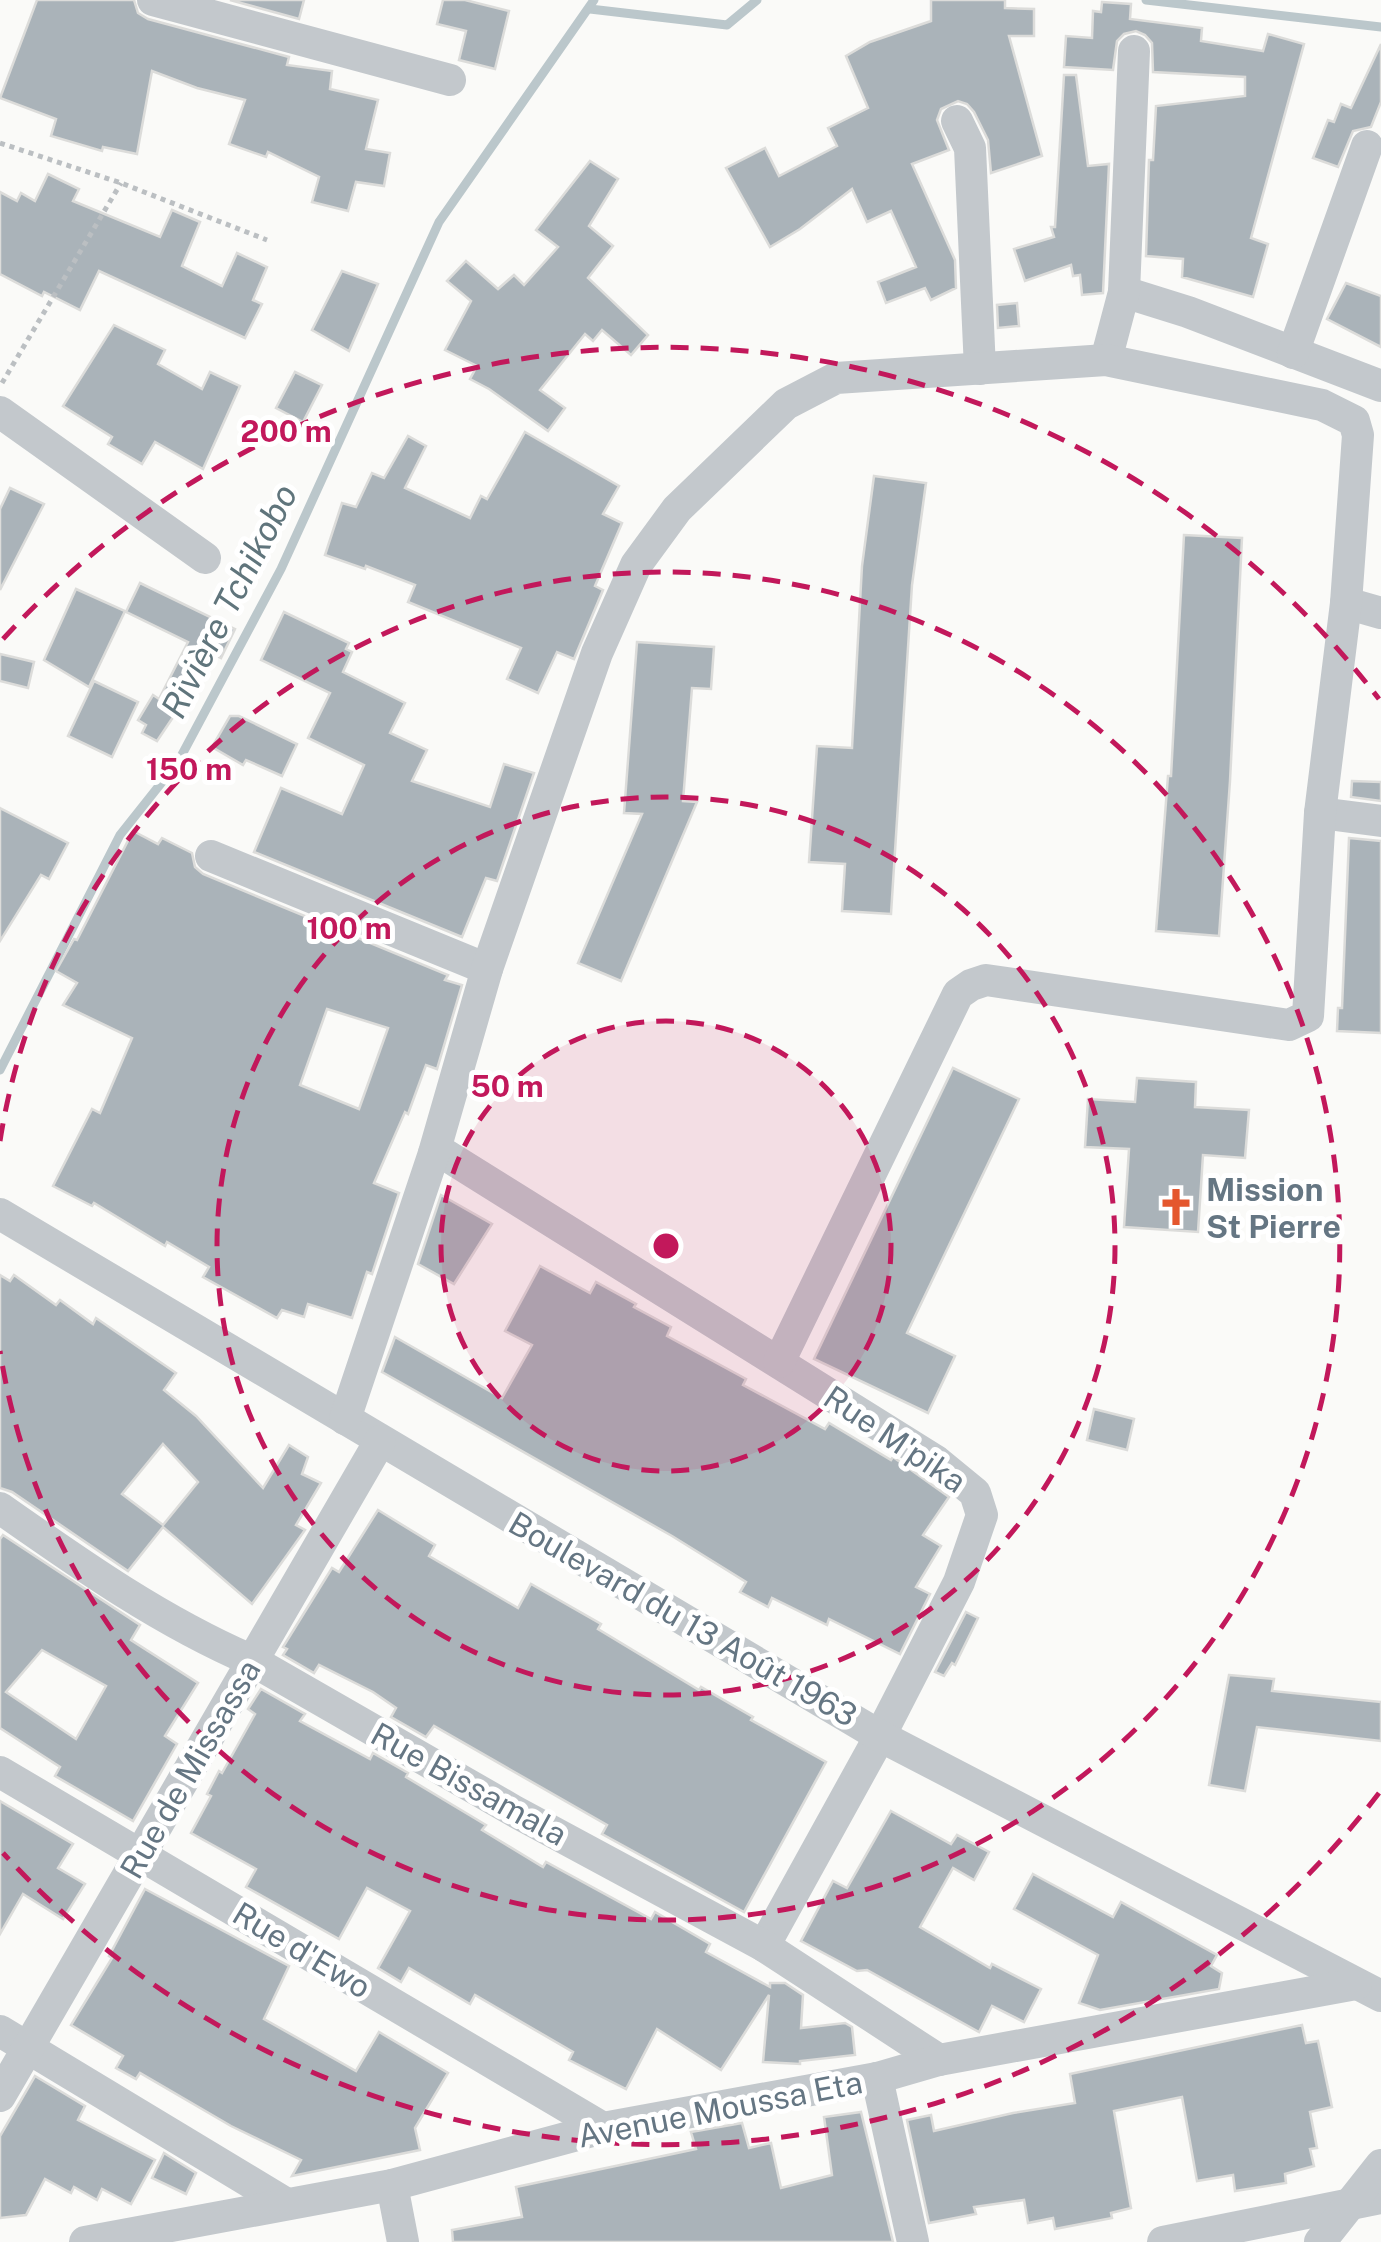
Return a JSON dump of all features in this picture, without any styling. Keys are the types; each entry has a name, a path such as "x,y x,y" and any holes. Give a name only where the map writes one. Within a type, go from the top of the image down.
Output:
{"street":[{"path":"153,0 450,80"},
{"path":"1106,360 1124,292 1134,51"},
{"path":"957,122 970,148 980,369"},
{"path":"1293,353 1367,146"},
{"path":"1124,292 1188,312 1381,386"},
{"path":"344,1419 434,1153 487,968 597,653 636,565 677,509 786,404 836,378 1106,360 1322,405 1354,421 1358,435 1346,603 1320,814 1308,1016 1289,1025 986,980 971,984 958,994 779,1362"},
{"path":"0,412 205,558"},
{"path":"1346,603 1381,612"},
{"path":"1320,814 1381,820"},
{"path":"212,856 487,968"},
{"name":"Rue M'pika","path":"434,1153 441,1152 936,1460 975,1493 982,1514 959,1582 880,1736 764,1946"},
{"name":"Boulevard du 13 Août 1963","path":"0,1214 880,1736 1368,1990"},
{"name":"Rue de Missassa","path":"0,2096 14,2040 140,1855 380,1441"},
{"name":"Rue Bissamala","path":"0,1508 99,1577 514,1811 764,1946 940,2060"},
{"name":"Rue d'Ewo","path":"0,1772 604,2128"},
{"name":"Avenue Moussa Eta","path":"86,2242 392,2185 604,2128 877,2078 940,2060 1368,1990"},
{"path":"14,2040 286,2203"},
{"path":"877,2078 913,2242"},
{"path":"1320,2242 1365,2201 1381,2165"},
{"path":"392,2185 403,2242"},
{"path":"1162,2242 1365,2201"}],"path":[{"path":"0,144 121,183 268,240"},
{"path":"0,386 121,183"}],"building":[{"path":"37,0 134,0 138,13 148,19 289,57 287,65 332,71 330,89 378,100 366,149 390,153 384,186 356,182 348,211 312,202 319,177 268,152 266,157 229,144 245,100 152,71 137,154 103,147 102,151 51,136 56,119 0,98"},
{"path":"230,0 304,0 299,19"},
{"path":"443,0 465,0 509,11 495,69 459,60 466,31 437,24"},
{"path":"931,0 1005,0 1005,8 1034,9 1034,36 1009,36 1042,156 991,173 988,140 974,112 958,101 941,109 937,120 949,150 912,164 955,260 956,288 931,300 925,288 886,303 878,282 916,267 891,211 867,222 852,189 770,247 726,168 765,148 779,176 837,146 828,128 868,108 846,56 870,42 931,21"},
{"path":"1102,2 1131,4 1130,19 1202,28 1201,41 1263,51 1268,34 1304,44 1251,238 1268,244 1253,297 1182,277 1183,259 1146,256 1149,160 1153,160 1156,106 1245,96 1245,77 1153,72 1152,43 1136,31 1117,41 1113,70 1064,67 1066,36 1092,38 1093,11 1101,12"},
{"path":"1381,44 1381,102 1371,127 1353,131 1338,167 1313,158 1328,120 1334,122 1341,104 1351,108"},
{"path":"1064,75 1076,75 1088,166 1109,164 1103,293 1082,295 1080,275 1073,276 1071,265 1025,281 1014,249 1054,237 1051,227 1055,227"},
{"path":"590,161 618,179 589,226 613,246 588,278 648,335 631,355 602,330 593,341 585,334 540,390 565,408 548,431 470,379 477,366 445,350 471,301 447,281 466,261 498,289 514,275 524,285 558,247 536,230"},
{"path":"48,174 79,189 73,201 160,237 172,210 200,222 182,266 222,286 237,253 267,267 253,300 262,304 245,338 99,271 80,310 0,274 0,192 17,201 21,193 35,201"},
{"path":"342,271 378,284 349,351 312,330"},
{"path":"1346,283 1381,296 1381,347 1327,319"},
{"path":"1017,303 1019,326 998,328 997,305"},
{"path":"114,325 165,350 158,364 202,389 210,372 240,386 203,469 155,442 142,464 108,444 112,437 63,406"},
{"path":"295,372 322,385 303,422 276,408"},
{"path":"525,432 619,486 603,514 622,523 595,586 603,590 574,659 557,652 538,693 507,679 521,648 408,602 415,585 325,555 342,503 356,507 372,473 384,478 408,436 426,446 405,488 470,518 481,496 487,499"},
{"path":"874,476 926,483 912,585 891,914 842,911 845,864 809,862 817,746 852,748 862,566"},
{"path":"10,488 44,504 0,590 0,509"},
{"path":"1184,535 1242,538 1219,936 1156,931 1171,776"},
{"path":"140,583 235,629 221,658 211,653 157,741 142,733 146,725 138,720 153,695 159,699 188,642 126,612"},
{"path":"76,589 125,611 89,687 44,660"},
{"path":"284,612 349,643 346,649 352,652 343,672 405,703 390,733 427,750 412,781 490,807 504,764 534,773 497,881 486,878 462,937 254,852 281,788 342,814 364,765 308,738 330,693 261,660"},
{"path":"637,642 714,647 711,689 692,688 683,801 697,802 621,981 578,963 642,814 624,813"},
{"path":"0,654 34,662 28,688 0,681"},
{"path":"94,681 138,702 112,757 68,736"},
{"path":"230,716 239,716 297,744 282,776 246,760 243,765 212,747"},
{"path":"1352,781 1381,782 1381,801 1351,797"},
{"path":"0,808 68,843 49,879 41,875 0,941"},
{"path":"133,831 158,844 162,838 192,853 195,867 203,874 448,975 445,980 462,985 437,1069 426,1065 408,1114 405,1112 374,1183 399,1193 372,1274 367,1272 352,1318 308,1304 304,1317 282,1310 277,1318 203,1277 209,1267 167,1242 165,1246 94,1203 92,1206 53,1186 92,1109 100,1113 132,1038 63,1005 77,983 56,971 74,939 77,940","holes":["327,1009 388,1028 359,1109 300,1085"]},
{"path":"1349,838 1381,841 1381,1033 1337,1031 1338,1008 1342,1008"},
{"path":"953,1068 1019,1099 907,1333 955,1356 928,1413 814,1359"},
{"path":"1137,1078 1196,1082 1195,1107 1249,1110 1245,1158 1203,1155 1198,1232 1124,1227 1129,1149 1085,1147 1088,1099 1135,1102"},
{"path":"441,1195 492,1224 454,1284 418,1264"},
{"path":"540,1266 590,1293 596,1282 636,1304 634,1307 671,1327 667,1336 746,1379 743,1385 825,1429 829,1423 891,1460 893,1457 949,1497 923,1535 941,1546 916,1587 930,1594 900,1654 829,1619 827,1625 772,1598 768,1607 740,1592 746,1582 672,1536 382,1372 395,1337 502,1398 532,1345 505,1331"},
{"path":"0,1275 10,1281 14,1275 56,1305 60,1300 93,1324 96,1318 176,1373 164,1390 196,1416 263,1488 289,1445 308,1457 302,1474 321,1483 296,1525 305,1530 252,1604 163,1527 128,1571 12,1492 0,1488","holes":["163,1444 198,1482 163,1525 122,1494"]},
{"path":"1094,1409 1134,1419 1127,1450 1087,1440"},
{"path":"378,1510 435,1545 429,1556 518,1608 531,1584 601,1624 598,1629 699,1690 701,1687 826,1762 744,1912 602,1834 607,1825 434,1726 426,1737 391,1717 396,1708 373,1692 319,1665 314,1673 283,1655 287,1649 283,1647 332,1568 339,1572"},
{"path":"3,1535 140,1625 131,1640 198,1683 165,1736 177,1744 133,1821 55,1776 60,1767 0,1728","holes":["42,1650 106,1686 76,1739 6,1692"]},
{"path":"966,1612 978,1618 955,1665 952,1663 944,1676 935,1672"},
{"path":"1229,1675 1274,1679 1272,1691 1381,1702 1381,1741 1257,1727 1245,1791 1209,1785"},
{"path":"261,1689 305,1714 300,1721 370,1759 373,1753 408,1773 406,1777 486,1825 482,1830 543,1867 546,1862 651,1919 655,1912 710,1944 706,1952 770,1987 770,1983 785,1983 803,1995 801,2028 845,2023 852,2027 855,2055 800,2064 763,2062 769,1995 721,2070 657,2029 626,2089 569,2060 573,2052 475,1995 470,2004 409,1968 401,1982 378,1968 410,1911 367,1888 339,1939 246,1887 256,1869 191,1833 219,1771 222,1773 255,1714 248,1709"},
{"path":"0,1801 73,1844 58,1868 85,1884 63,1919 23,1894 0,1934"},
{"path":"891,1811 951,1844 957,1835 989,1852 974,1880 953,1868 920,1927 990,1968 992,1964 1041,1989 1024,2022 992,2006 979,2032 867,1970 857,1971 801,1941 833,1881 847,1888"},
{"path":"1033,1874 1113,1917 1121,1902 1217,1955 1211,1966 1222,1973 1219,1989 1100,2010 1079,2003 1098,1955 1014,1909"},
{"path":"145,1889 289,1966 264,2019 356,2071 379,2032 448,2073 415,2128 420,2150 292,2176 301,2160 231,2126 140,2073 136,2079 116,2068 123,2056 71,2025 112,1958 109,1956"},
{"path":"1302,2025 1306,2043 1318,2041 1332,2107 1310,2112 1317,2148 1310,2149 1314,2166 1285,2174 1286,2183 1235,2191 1233,2175 1197,2181 1182,2097 1114,2111 1131,2208 1111,2213 1112,2218 1055,2229 1053,2218 1028,2223 1024,2200 974,2207 976,2214 929,2223 907,2120 931,2115 934,2131 1075,2103 1070,2074"},
{"path":"35,2076 85,2106 78,2120 155,2160 131,2204 102,2189 97,2200 74,2187 71,2193 45,2179 26,2215 0,2218 0,2136"},
{"path":"861,2112 893,2242 453,2242 452,2230 522,2217 516,2187 696,2149 691,2132 742,2123 749,2148 771,2143 781,2188 832,2175 824,2117"},
{"path":"164,2153 196,2173 186,2194 152,2178"}],"waterway":[{"name":"Rivière Tchikobo","path":"0,1070 120,835 178,762 281,569 439,222 594,0"},
{"path":"590,9 727,25 757,0"},
{"path":"1146,0 1381,27"}],"place":[{"name":"Mission St Pierre","path":"1176,1207"}]}
